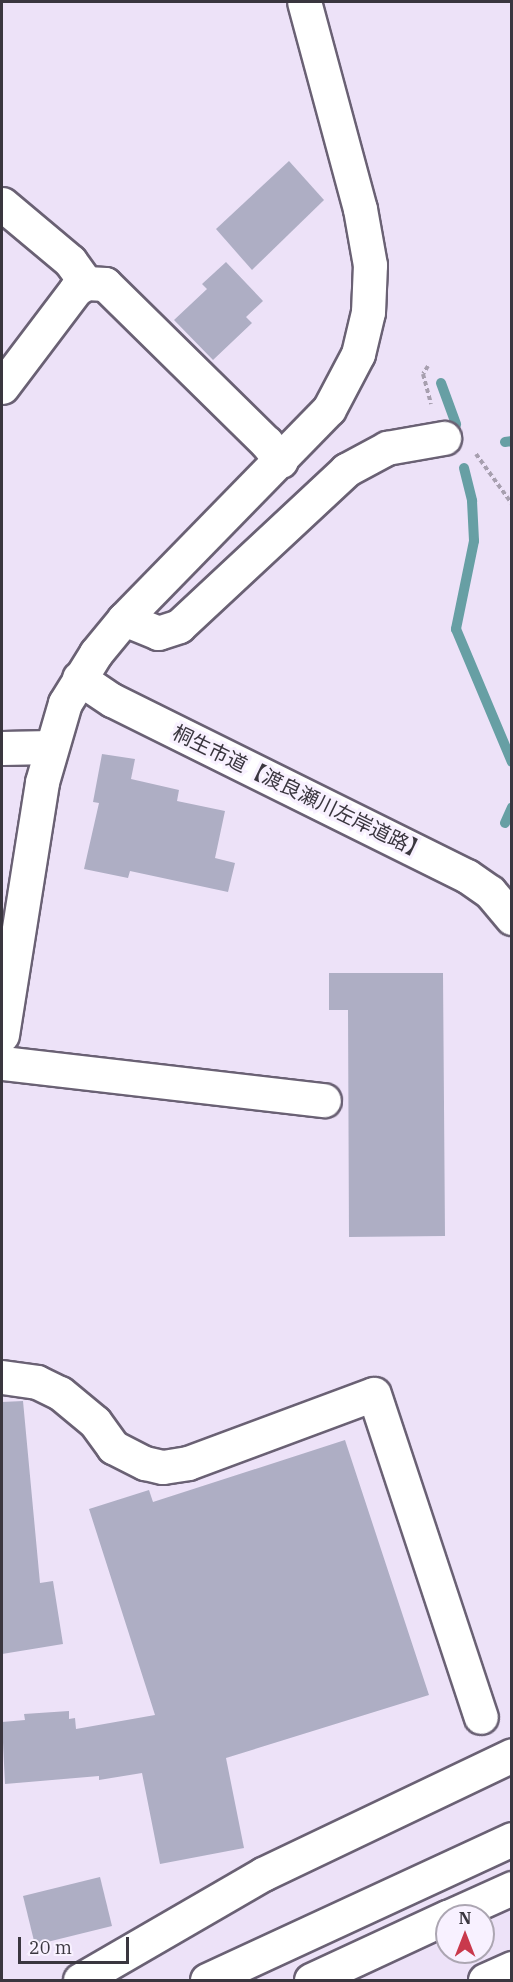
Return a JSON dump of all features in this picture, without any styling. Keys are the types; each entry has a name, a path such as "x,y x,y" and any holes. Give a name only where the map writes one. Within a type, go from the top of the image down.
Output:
{"street":[{"path":"2,1035 51,747 65,703 79,678 124,619 281,462 329,409 358,354 368,312 370,265 360,209 304,2"},
{"path":"2,204 70,261 86,283"},
{"path":"7,369 67,299 86,283 105,284 115,290 266,442 281,462"},
{"path":"308,433 346,470"},
{"path":"124,619 158,633 179,626 346,470 387,448 444,438"},
{"name":"桐生市道【渡良瀬川左岸道路】","path":"79,678 112,700 467,876 501,902 512,918"},
{"path":"2,748 51,747"},
{"path":"2,1063 324,1100"},
{"path":"2,1377 37,1382 60,1393 95,1422 113,1447 145,1463 163,1467 188,1462 374,1394 481,1717"},
{"path":"80,1980 263,1874 512,1755"},
{"path":"207,1980 512,1839"},
{"path":"477,1904 512,1888"},
{"path":"311,1980 435,1923"},
{"path":"485,1980 512,1968"}],"path":[{"path":"444,438 454,439 476,453 512,504"}],"building":[{"path":"289,161 324,200 252,270 216,229"},
{"path":"226,262 263,301 246,317 252,323 213,360 174,320 207,289 202,284"},
{"path":"102,754 135,759 131,779 179,790 177,801 225,811 215,858 235,863 228,892 130,871 128,878 84,869 99,803 93,802"},
{"path":"329,973 443,973 445,1236 349,1237 348,1010 329,1010"},
{"path":"23,1401 40,1583 53,1581 63,1644 2,1654 2,1402"},
{"path":"345,1440 429,1695 226,1758 244,1848 160,1864 142,1773 99,1780 99,1776 5,1784 2,1722 25,1720 24,1714 69,1711 69,1719 75,1718 76,1729 155,1715 89,1509 149,1490 153,1502"},
{"path":"100,1877 112,1926 35,1945 23,1896"}],"waterway":[{"path":"441,383 456,424"},
{"path":"505,442 512,441"},
{"path":"464,468 472,501 474,541 456,629 512,762"},
{"path":"505,823 512,807"}]}
